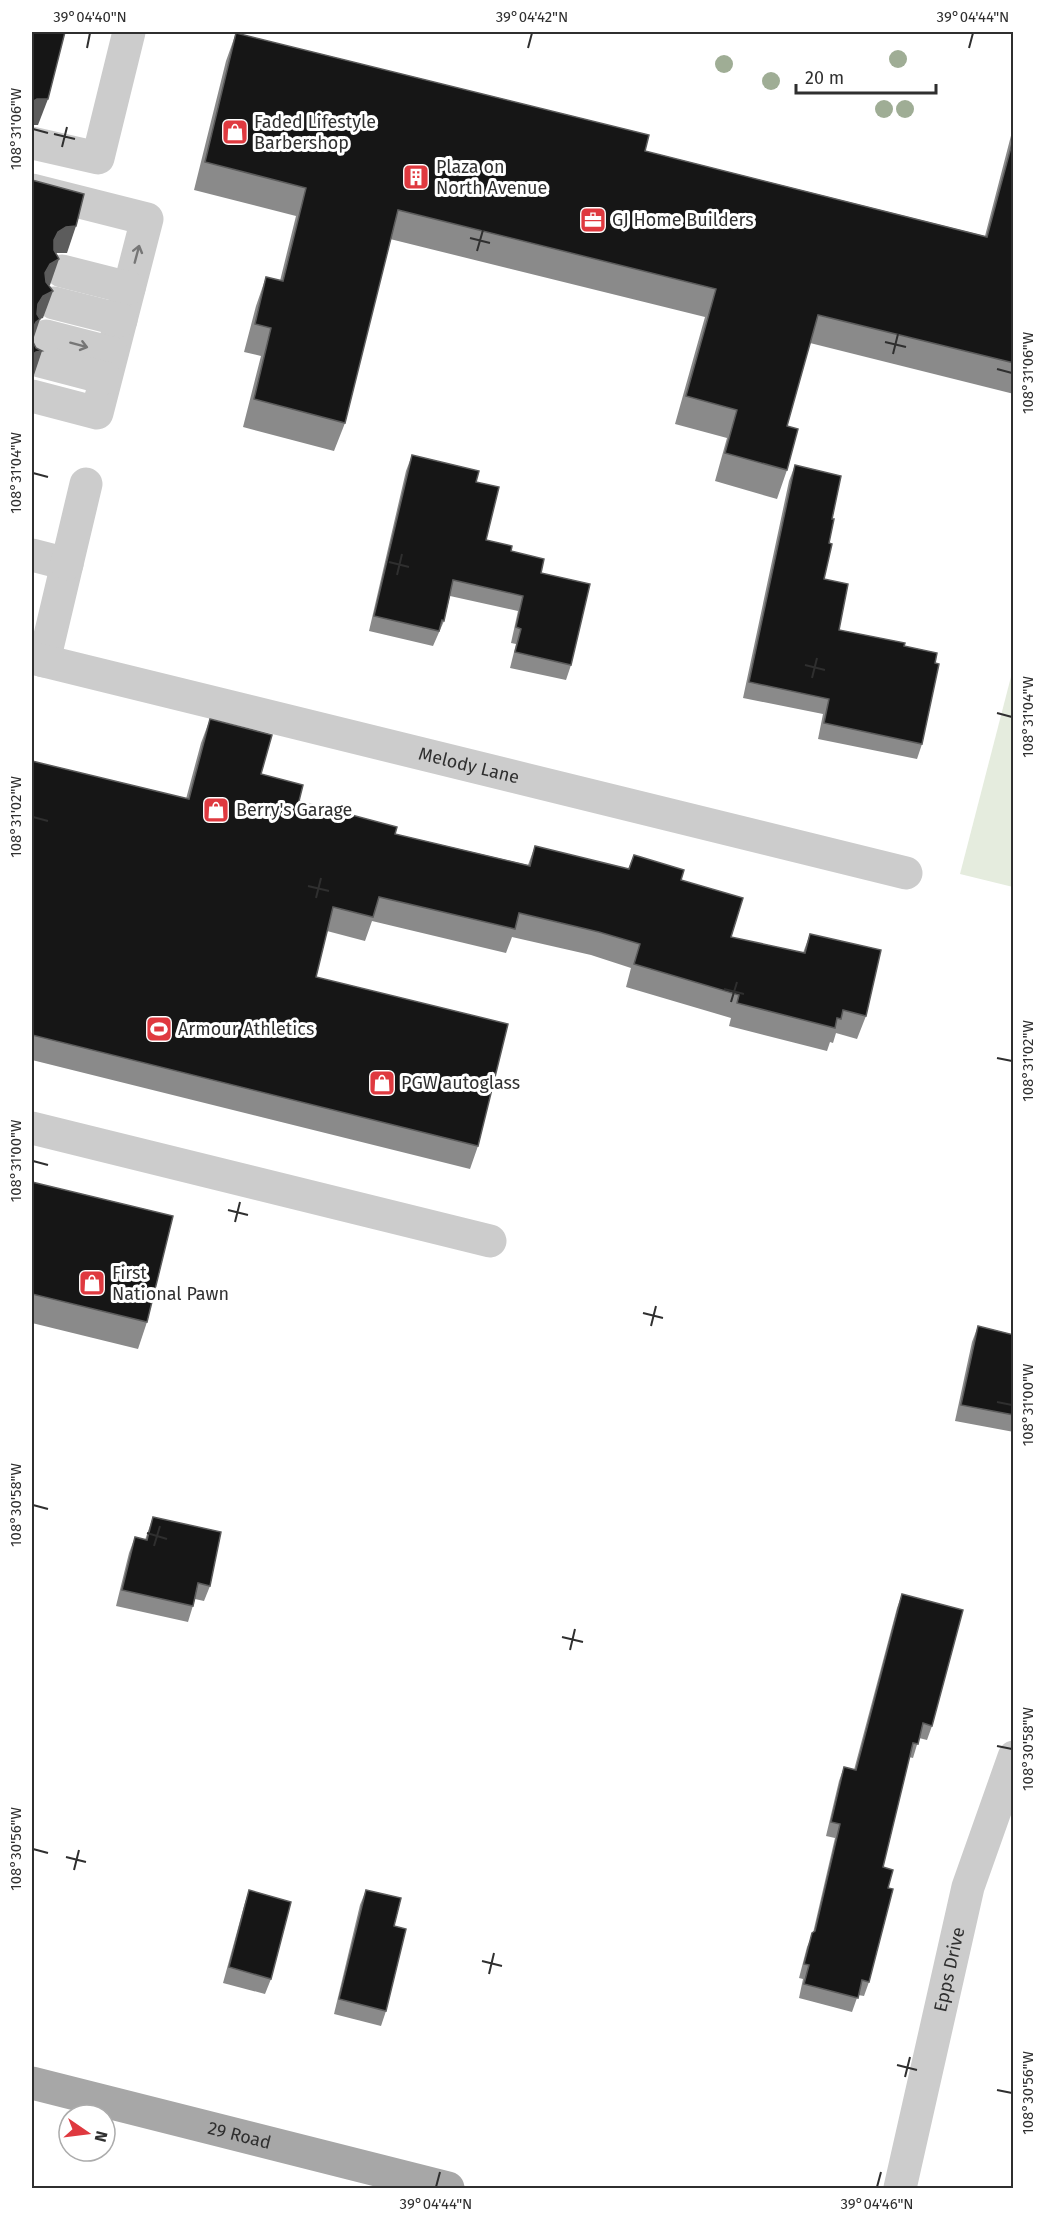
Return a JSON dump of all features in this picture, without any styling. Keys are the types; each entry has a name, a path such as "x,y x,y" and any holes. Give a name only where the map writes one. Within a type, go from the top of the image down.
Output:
{"main road":[{"name":"29 Road","path":"32,2083 448,2188"}],"street":[{"path":"32,143 98,158 129,32"},
{"path":"32,190 147,219 97,413 32,396"},
{"path":"62,271 129,288"},
{"path":"54,303 121,320"},
{"path":"43,348 109,366"},
{"path":"38,659 67,564 86,484"},
{"path":"32,555 67,564"},
{"name":"Melody Lane","path":"38,659 906,873"},
{"path":"32,1128 490,1241"},
{"name":"Epps Drive","path":"900,2188 968,1887 1014,1757"}],"shaded area":[{"path":"1013,669 1013,887 960,874"}],"building":[{"path":"32,32 65,32 48,99 37,99 32,102"},
{"path":"236,33 649,135 645,151 987,237 1014,136 1014,363 818,315 787,426 798,429 787,470 725,453 737,410 686,396 716,289 398,210 345,423 254,399 271,328 255,324 266,277 283,281 306,188 205,162"},
{"path":"32,180 84,194 76,226 66,227 58,232 54,240 54,250 59,259 50,264 45,273 46,282 53,291 43,296 38,304 37,314 40,319 32,330"},
{"path":"32,340 36,348 42,351 32,355"},
{"path":"412,455 479,471 476,482 499,487 486,540 512,546 511,551 544,559 541,573 590,584 571,665 515,652 521,629 516,627 523,596 453,580 444,621 442,620 439,631 374,616"},
{"path":"795,465 841,476 832,519 834,519 829,543 832,544 824,579 848,584 839,630 905,643 904,646 937,653 935,663 939,664 922,744 824,723 829,699 749,682"},
{"path":"210,719 272,735 261,774 303,785 299,801 397,827 395,834 530,866 535,846 629,869 634,855 684,870 681,880 743,898 731,937 805,953 810,934 881,950 866,1016 843,1010 841,1019 837,1018 835,1028 737,1003 739,995 634,964 640,944 599,932 519,913 515,929 379,897 373,917 333,907 316,977 508,1024 478,1146 32,1035 32,761 189,799"},
{"name":"First National Pawn","path":"32,1182 173,1216 147,1322 32,1294"},
{"path":"978,1326 1014,1335 1014,1415 961,1405"},
{"path":"153,1517 221,1532 210,1586 198,1583 193,1606 122,1590 135,1537 147,1540"},
{"path":"902,1594 963,1610 932,1726 923,1723 918,1744 913,1743 883,1867 893,1870 888,1888 893,1889 869,1982 862,1980 858,1998 804,1984 809,1965 804,1964 812,1933 815,1931 840,1824 831,1822 844,1767 856,1770"},
{"path":"249,1890 291,1902 271,1979 229,1967"},
{"path":"366,1890 401,1898 394,1926 406,1929 386,2011 339,1999"}],"place":[{"name":"Faded Lifestyle Barbershop","path":"235,132"},
{"name":"Plaza on North Avenue","path":"416,177"},
{"name":"GJ Home Builders","path":"593,220"},
{"name":"Berry's Garage","path":"216,810"},
{"name":"Armour Athletics","path":"159,1029"},
{"name":"PGW autoglass","path":"382,1083"},
{"name":"First National Pawn","path":"92,1283"}]}
